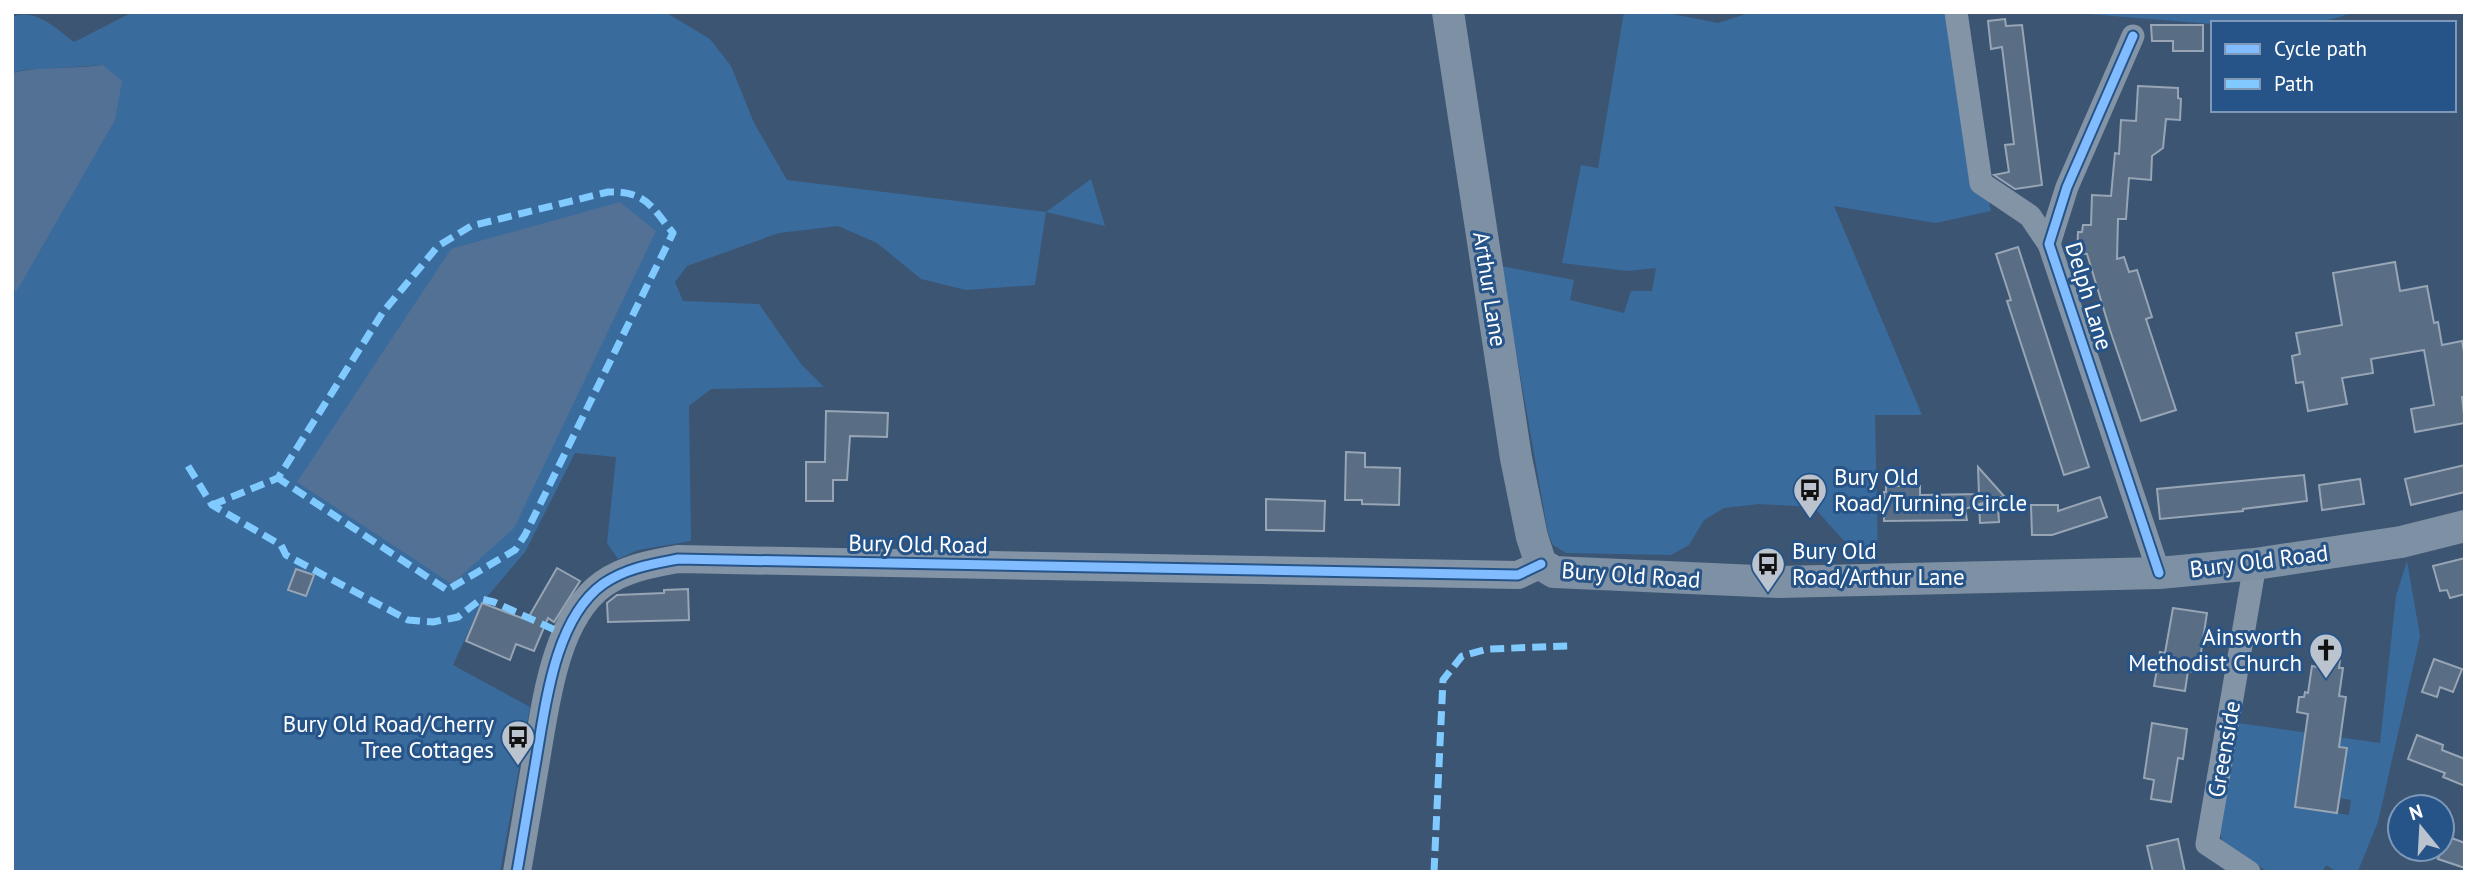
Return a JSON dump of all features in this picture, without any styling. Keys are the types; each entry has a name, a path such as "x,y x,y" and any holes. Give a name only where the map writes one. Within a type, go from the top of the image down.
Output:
{"main road":[{"name":"Arthur Lane","path":"1448,12 1516,458 1532,537 1541,564"},
{"name":"Bury Old Road","path":"1541,564 1554,572 1572,575 1779,582 2159,573 2255,564 2401,542 2465,526"}],"street":[{"name":"Delph Lane","path":"1956,12 1980,183 2030,216 2049,244 2159,573"},
{"name":"Delph Lane","path":"2049,244 2067,187 2133,36"},
{"name":"Bury Old Road","path":"517,872 547,703 566,635 582,606 601,585 623,572 678,559 1518,575 1541,564"},
{"name":"Greenside","path":"2207,844 2255,564"},
{"path":"2207,844 2217,872"},
{"path":"2207,844 2249,872"}],"shaded area":[{"path":"133,12 665,12 710,39 731,66 754,123 787,180 1046,212 1035,285 966,290 921,279 877,243 838,226 779,233 687,266 675,282 683,301 759,304 801,364 824,387 711,389 689,406 691,541 638,550 618,559 607,543 616,457 575,453 525,552 481,604 453,665 530,707 500,872 12,872 12,288 15,291 103,65 12,73 12,17 37,17 74,42"},
{"path":"1624,12 1662,12 1718,23 1752,12 1949,12 1991,211 1936,223 1834,206 1922,415 1875,415 1878,557 1857,550 1849,544 1813,507 1759,504 1724,508 1704,520 1689,545 1671,555 1566,553 1553,545 1548,533 1501,266 1574,280 1570,300 1624,313 1631,291 1652,291 1656,268 1627,271 1562,263 1581,165 1598,168"},
{"path":"2062,12 2356,12 2325,21 2211,21 2211,24"},
{"path":"103,65 122,81 115,120 16,292 12,288 12,73"},
{"path":"1091,179 1105,226 1046,212"},
{"path":"620,202 656,231 514,528 452,584 297,482 451,249"},
{"path":"2407,561 2420,636 2378,822 2358,871 2337,872 2326,865 2322,872 2268,872 2223,842 2220,834 2238,723 2380,743 2396,596","holes":["2304,742 2347,748 2339,798 2351,800 2349,815 2295,806"]}],"building":[{"path":"2005,19 2006,26 2022,25 2042,185 2015,189 1994,175 2009,172 2005,145 2014,144 2002,47 1991,49 1988,21"},
{"path":"2151,25 2203,25 2203,51 2173,51 2173,41 2152,41"},
{"path":"2138,86 2178,88 2178,98 2181,99 2180,120 2166,119 2163,148 2152,156 2151,180 2129,178 2126,219 2118,219 2117,259 2124,257 2129,272 2137,270 2152,317 2146,319 2176,410 2141,421 2087,254 2077,254 2078,232 2082,232 2083,225 2091,225 2092,195 2111,196 2115,153 2119,154 2121,120 2136,121"},
{"path":"2018,247 2089,467 2064,475 2007,301 2011,300 1996,254"},
{"path":"2395,262 2400,291 2427,286 2434,323 2438,322 2442,345 2462,341 2465,357 2465,397 2462,397 2465,423 2415,432 2411,409 2434,405 2424,350 2371,359 2373,373 2342,378 2347,404 2308,411 2303,382 2296,383 2292,356 2300,354 2296,333 2342,325 2333,273"},
{"path":"826,411 888,413 887,437 850,436 847,480 833,480 833,501 806,501 806,462 825,462"},
{"path":"1346,452 1365,453 1365,467 1400,468 1399,505 1362,504 1362,500 1345,500"},
{"path":"2465,465 2465,492 2411,505 2405,479"},
{"path":"1978,467 2004,496 1965,509 1967,520 1884,521 1886,486 1920,486 1920,495 1979,494"},
{"path":"2304,475 2307,501 2243,511 2160,519 2157,489"},
{"path":"2360,479 2364,504 2322,510 2319,485"},
{"path":"2100,497 2107,517 2052,535 2032,535 2031,505 2058,505 2058,511"},
{"path":"1266,499 1325,501 1324,531 1266,530"},
{"path":"1979,505 1998,505 1999,522 1980,523"},
{"path":"2465,558 2465,594 2450,598 2447,590 2440,591 2433,566"},
{"path":"557,568 580,581 554,622 548,618 534,651 516,644 510,660 466,641 482,603 527,620"},
{"path":"296,569 314,575 306,596 288,590"},
{"path":"688,589 689,620 608,622 607,603 617,595"},
{"path":"2173,608 2207,613 2198,672 2188,671 2185,691 2154,686 2160,652 2165,653"},
{"path":"2319,657 2340,660 2339,668 2343,668 2339,696 2346,697 2339,747 2347,748 2337,813 2295,807 2308,714 2297,712 2299,697 2304,697 2305,692 2308,693 2312,666 2317,667"},
{"path":"2434,659 2462,669 2453,692 2440,687 2437,697 2422,692"},
{"path":"2152,723 2187,729 2183,759 2178,758 2171,802 2151,799 2154,780 2144,778"},
{"path":"2417,735 2443,745 2442,750 2465,759 2465,786 2443,777 2445,773 2408,759"},
{"path":"2178,839 2185,872 2153,872 2147,846"},
{"path":"2456,840 2465,843 2465,868 2450,863 2456,863"}],"marked path":[{"path":"212,505 278,478 383,312 438,246 471,226 608,192 621,192 646,202 673,233 525,535 515,550 447,590 278,478"},
{"path":"188,466 212,505 281,545 286,555 408,620 433,622 458,617 481,599 494,602 566,635"},
{"path":"1434,872 1443,680 1462,656 1487,649 1570,646"}],"cycle path":[{"path":"2133,36 2067,187 2049,244 2159,573"},
{"path":"517,872 548,693 562,643 586,600 603,584 639,567 678,559 1518,575 1541,564"}],"place":[{"name":"Bury Old Road/Turning Circle","path":"1810,520"},
{"name":"Bury Old Road/Arthur Lane","path":"1768,594"},
{"name":"Ainsworth Methodist Church","path":"2326,680"},
{"name":"Bury Old Road/Cherry Tree Cottages","path":"518,767"}]}
